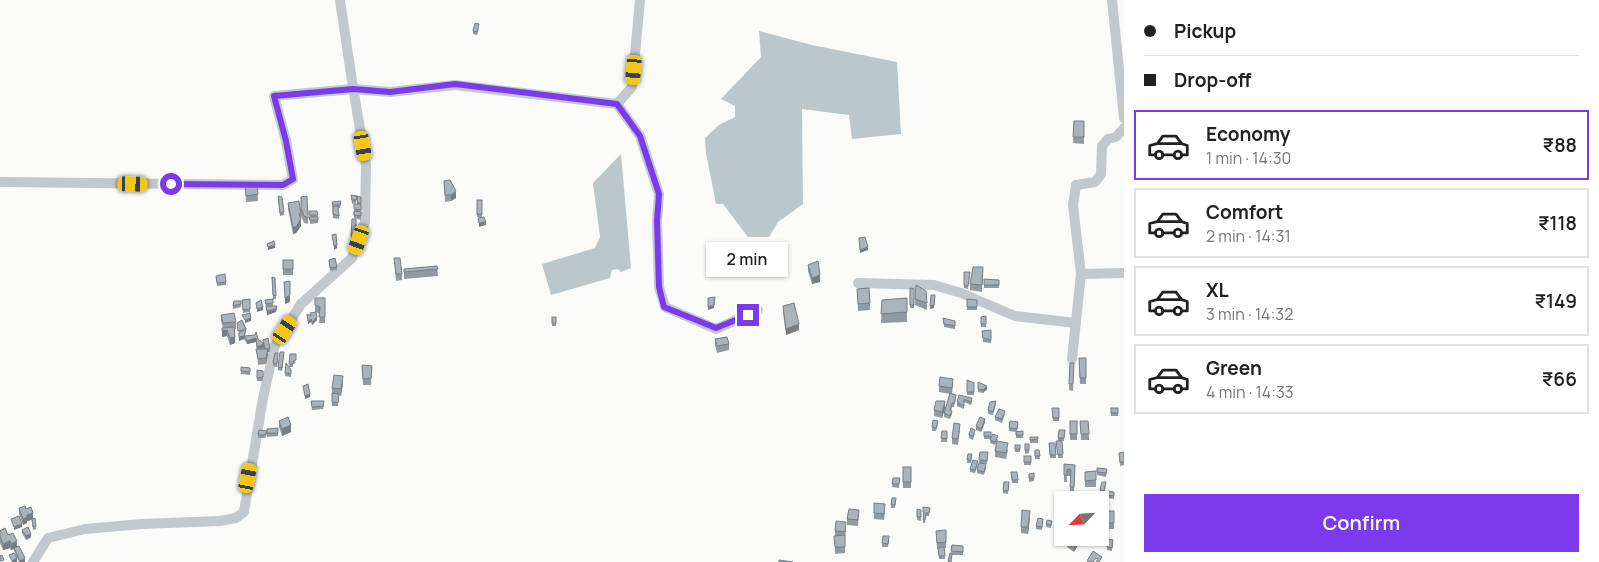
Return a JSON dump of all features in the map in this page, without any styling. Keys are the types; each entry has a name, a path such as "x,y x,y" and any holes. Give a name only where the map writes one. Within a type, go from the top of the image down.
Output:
{"street":[{"path":"33,562 48,538 85,529 220,520 236,518 244,512 263,398 275,345 301,304 352,258 365,222 366,164 340,0"},
{"path":"617,104 632,87 640,0"},
{"path":"1112,0 1124,118"},
{"path":"0,182 283,185 293,179 286,141 274,96 353,89 390,92 455,84 617,104 640,136 659,194 657,221 659,287 664,307 716,328 758,310"},
{"path":"1072,358 1081,274 1074,205 1076,185 1095,182 1101,174 1102,146 1108,139 1116,137 1124,128"},
{"path":"1081,274 1124,273"},
{"path":"858,283 934,285 961,293 1015,316 1076,323"}],"shaded area":[{"path":"759,31 812,45 897,62 901,134 852,139 849,115 802,109 803,204 778,222 769,237 748,237 723,204 716,204 705,138 719,125 735,117 735,106 721,99 761,57"},
{"path":"621,154 631,268 621,272 618,269 612,270 610,278 551,295 542,264 595,248 600,237 593,183"}],"building":[{"path":"475,23 479,24 477,32 473,31"},
{"path":"1074,121 1084,121 1084,137 1073,137"},
{"path":"450,180 456,191 451,195 445,195 444,181"},
{"path":"257,183 258,194 246,196 245,184"},
{"path":"351,195 357,196 356,200 352,200"},
{"path":"278,196 282,197 284,212 280,213"},
{"path":"307,196 308,218 304,216 301,208 301,197"},
{"path":"357,196 361,197 361,203 358,203"},
{"path":"477,200 482,200 482,214 477,214"},
{"path":"299,201 301,219 296,227 293,227 288,203"},
{"path":"341,201 340,205 333,205 332,202"},
{"path":"354,204 361,204 361,210 354,209"},
{"path":"333,206 338,206 339,216 333,214"},
{"path":"309,211 317,211 318,215 309,215"},
{"path":"354,211 361,212 361,216 354,215"},
{"path":"309,217 318,217 318,220 310,220"},
{"path":"484,217 486,222 479,223 478,218"},
{"path":"352,219 356,219 356,234 351,236"},
{"path":"336,234 337,245 334,246 332,235"},
{"path":"865,237 868,247 860,250 859,238"},
{"path":"274,241 275,245 268,247 267,244"},
{"path":"335,258 337,267 330,268 329,260"},
{"path":"394,258 400,258 402,274 396,274"},
{"path":"283,260 293,260 293,269 283,269"},
{"path":"818,261 820,275 812,278 808,265"},
{"path":"437,266 438,269 404,272 404,269"},
{"path":"973,267 983,267 982,285 970,284"},
{"path":"964,272 970,272 968,286 964,285"},
{"path":"225,274 226,282 217,283 216,276"},
{"path":"272,277 275,278 276,296 273,295"},
{"path":"984,279 999,280 999,285 984,285"},
{"path":"290,281 290,295 285,298 284,282"},
{"path":"916,285 926,291 927,303 915,299"},
{"path":"869,288 870,303 858,304 857,289"},
{"path":"910,288 914,289 914,305 910,305"},
{"path":"931,295 935,295 934,305 930,306"},
{"path":"715,297 714,305 708,307 708,298"},
{"path":"315,298 325,298 325,317 319,317 320,307 315,305"},
{"path":"907,298 907,312 881,314 882,300"},
{"path":"250,299 250,309 243,310 242,300"},
{"path":"273,299 273,303 266,304 265,300"},
{"path":"967,299 977,300 977,307 967,307"},
{"path":"261,300 263,307 257,309 256,303"},
{"path":"234,301 241,301 241,304 233,306"},
{"path":"794,303 799,324 786,329 783,306"},
{"path":"266,306 277,306 276,309 267,311"},
{"path":"316,312 317,317 312,322 311,319 308,321 307,314 311,316 310,313"},
{"path":"234,313 236,322 223,323 221,315"},
{"path":"250,313 251,318 245,320 242,315"},
{"path":"986,316 986,324 981,324 981,317"},
{"path":"552,317 556,317 556,323 552,323"},
{"path":"943,318 955,321 955,326 944,324"},
{"path":"242,320 246,329 238,331 237,323"},
{"path":"234,327 235,337 230,338 227,330 222,331 222,328"},
{"path":"246,329 244,336 239,337 239,333"},
{"path":"991,330 991,340 983,338 982,331"},
{"path":"256,332 258,339 264,344 257,347 256,338 247,341 244,336 255,335"},
{"path":"727,337 729,344 717,346 715,339"},
{"path":"268,338 270,349 265,349 263,340"},
{"path":"256,349 268,349 266,358 258,359"},
{"path":"280,352 284,352 282,368 278,367"},
{"path":"275,353 278,353 277,364 273,363"},
{"path":"290,354 296,354 296,360 293,361 293,364 289,364"},
{"path":"1079,358 1086,358 1086,378 1080,378"},
{"path":"286,363 291,370 291,374 285,373"},
{"path":"1070,363 1074,363 1073,384 1069,384"},
{"path":"362,365 372,366 371,378 363,379"},
{"path":"241,367 250,368 250,372 241,371"},
{"path":"257,370 263,371 263,377 257,378"},
{"path":"334,375 343,376 341,389 332,388"},
{"path":"940,377 953,379 952,388 939,386"},
{"path":"967,380 974,383 974,392 967,392"},
{"path":"978,382 987,386 983,390 978,389"},
{"path":"308,384 310,394 305,396 303,386"},
{"path":"332,393 339,394 338,403 332,402"},
{"path":"950,393 956,395 950,410 952,411 950,416 944,413"},
{"path":"959,395 972,398 971,402 964,399 964,406 957,402"},
{"path":"311,401 324,401 323,406 312,407"},
{"path":"936,401 945,401 942,412 934,410"},
{"path":"996,401 993,412 988,410 990,402"},
{"path":"1052,408 1059,408 1059,418 1053,418"},
{"path":"1111,408 1118,408 1118,413 1111,413"},
{"path":"999,409 1005,411 1002,419 995,417"},
{"path":"288,417 291,425 282,429 279,421"},
{"path":"980,417 985,419 981,429 976,426"},
{"path":"933,420 938,421 936,428 932,427"},
{"path":"1010,421 1018,422 1017,429 1009,428"},
{"path":"1070,421 1077,421 1077,434 1070,434"},
{"path":"1080,421 1088,421 1089,434 1081,434"},
{"path":"954,423 960,424 958,439 952,438"},
{"path":"278,428 278,433 267,433 267,429"},
{"path":"971,428 975,430 973,436 969,435"},
{"path":"259,430 267,431 265,435 258,435"},
{"path":"1059,430 1065,430 1064,438 1058,438"},
{"path":"942,431 947,431 947,439 941,438"},
{"path":"1023,431 1023,435 1016,435 1016,432"},
{"path":"984,432 991,432 991,436 984,436"},
{"path":"993,434 998,436 995,442 990,440"},
{"path":"1030,437 1038,437 1038,439 1030,440"},
{"path":"997,441 1008,443 1006,453 995,451"},
{"path":"1056,441 1062,441 1063,454 1058,455"},
{"path":"1049,443 1055,443 1056,455 1050,455"},
{"path":"1025,444 1029,444 1029,450 1025,450"},
{"path":"1015,445 1020,445 1020,449 1015,449"},
{"path":"1035,450 1039,450 1040,456 1035,456"},
{"path":"980,452 988,452 987,461 979,460"},
{"path":"1124,452 1124,462 1120,462 1119,453"},
{"path":"968,454 972,454 971,460 967,460"},
{"path":"1024,456 1031,456 1031,462 1024,462"},
{"path":"973,460 978,461 975,470 970,469"},
{"path":"979,463 986,464 984,472 977,470"},
{"path":"1064,464 1075,465 1074,487 1070,487 1071,470 1067,469 1067,475 1064,475"},
{"path":"903,467 911,467 911,482 903,482"},
{"path":"1097,468 1107,469 1106,473 1097,472"},
{"path":"1096,471 1096,480 1085,481 1085,472"},
{"path":"1011,472 1017,472 1018,480 1012,480"},
{"path":"1034,473 1034,478 1029,478 1029,474"},
{"path":"893,478 900,478 899,484 892,484"},
{"path":"1004,482 1009,482 1008,491 1003,490"},
{"path":"1102,482 1106,482 1104,491 1100,490"},
{"path":"1109,491 1114,492 1114,496 1109,495"},
{"path":"892,498 896,498 895,505 891,505"},
{"path":"874,503 885,504 884,514 874,513"},
{"path":"25,506 26,509 31,507 33,513 23,519 19,508"},
{"path":"923,507 930,508 929,513 926,513 925,520 923,520"},
{"path":"849,509 859,510 858,520 847,519"},
{"path":"917,509 921,510 921,517 917,517"},
{"path":"1022,510 1030,511 1028,527 1021,527"},
{"path":"1109,511 1114,511 1114,523 1109,523"},
{"path":"19,516 22,524 14,527 11,519"},
{"path":"35,518 36,526 33,527 32,519"},
{"path":"1038,518 1043,519 1042,527 1036,526"},
{"path":"1047,520 1052,521 1051,525 1046,524"},
{"path":"836,521 846,522 845,532 835,531"},
{"path":"28,527 31,534 26,536 22,530"},
{"path":"5,528 8,535 13,533 17,541 11,544 10,541 3,544 0,531"},
{"path":"946,530 946,542 937,543 936,531"},
{"path":"845,535 845,547 835,547 834,536"},
{"path":"883,536 889,536 888,544 882,543"},
{"path":"1109,539 1113,540 1112,548 1107,547 1109,546"},
{"path":"952,545 963,546 963,552 951,551"},
{"path":"19,546 25,558 20,561 14,548"},
{"path":"944,547 945,556 939,556 938,548"},
{"path":"1093,551 1102,557 1099,562 1096,562 1098,559 1096,558 1093,562 1087,561"},
{"path":"14,553 17,558 12,561 9,555"},
{"path":"950,553 952,554 951,562 948,561"},
{"path":"2,555 4,560 0,561 0,556"}],"route":[{"path":"171,184 283,185 293,179 286,141 274,96 353,89 390,92 455,84 617,104 640,136 659,194 657,221 659,287 664,307 716,328 748,315"}]}
